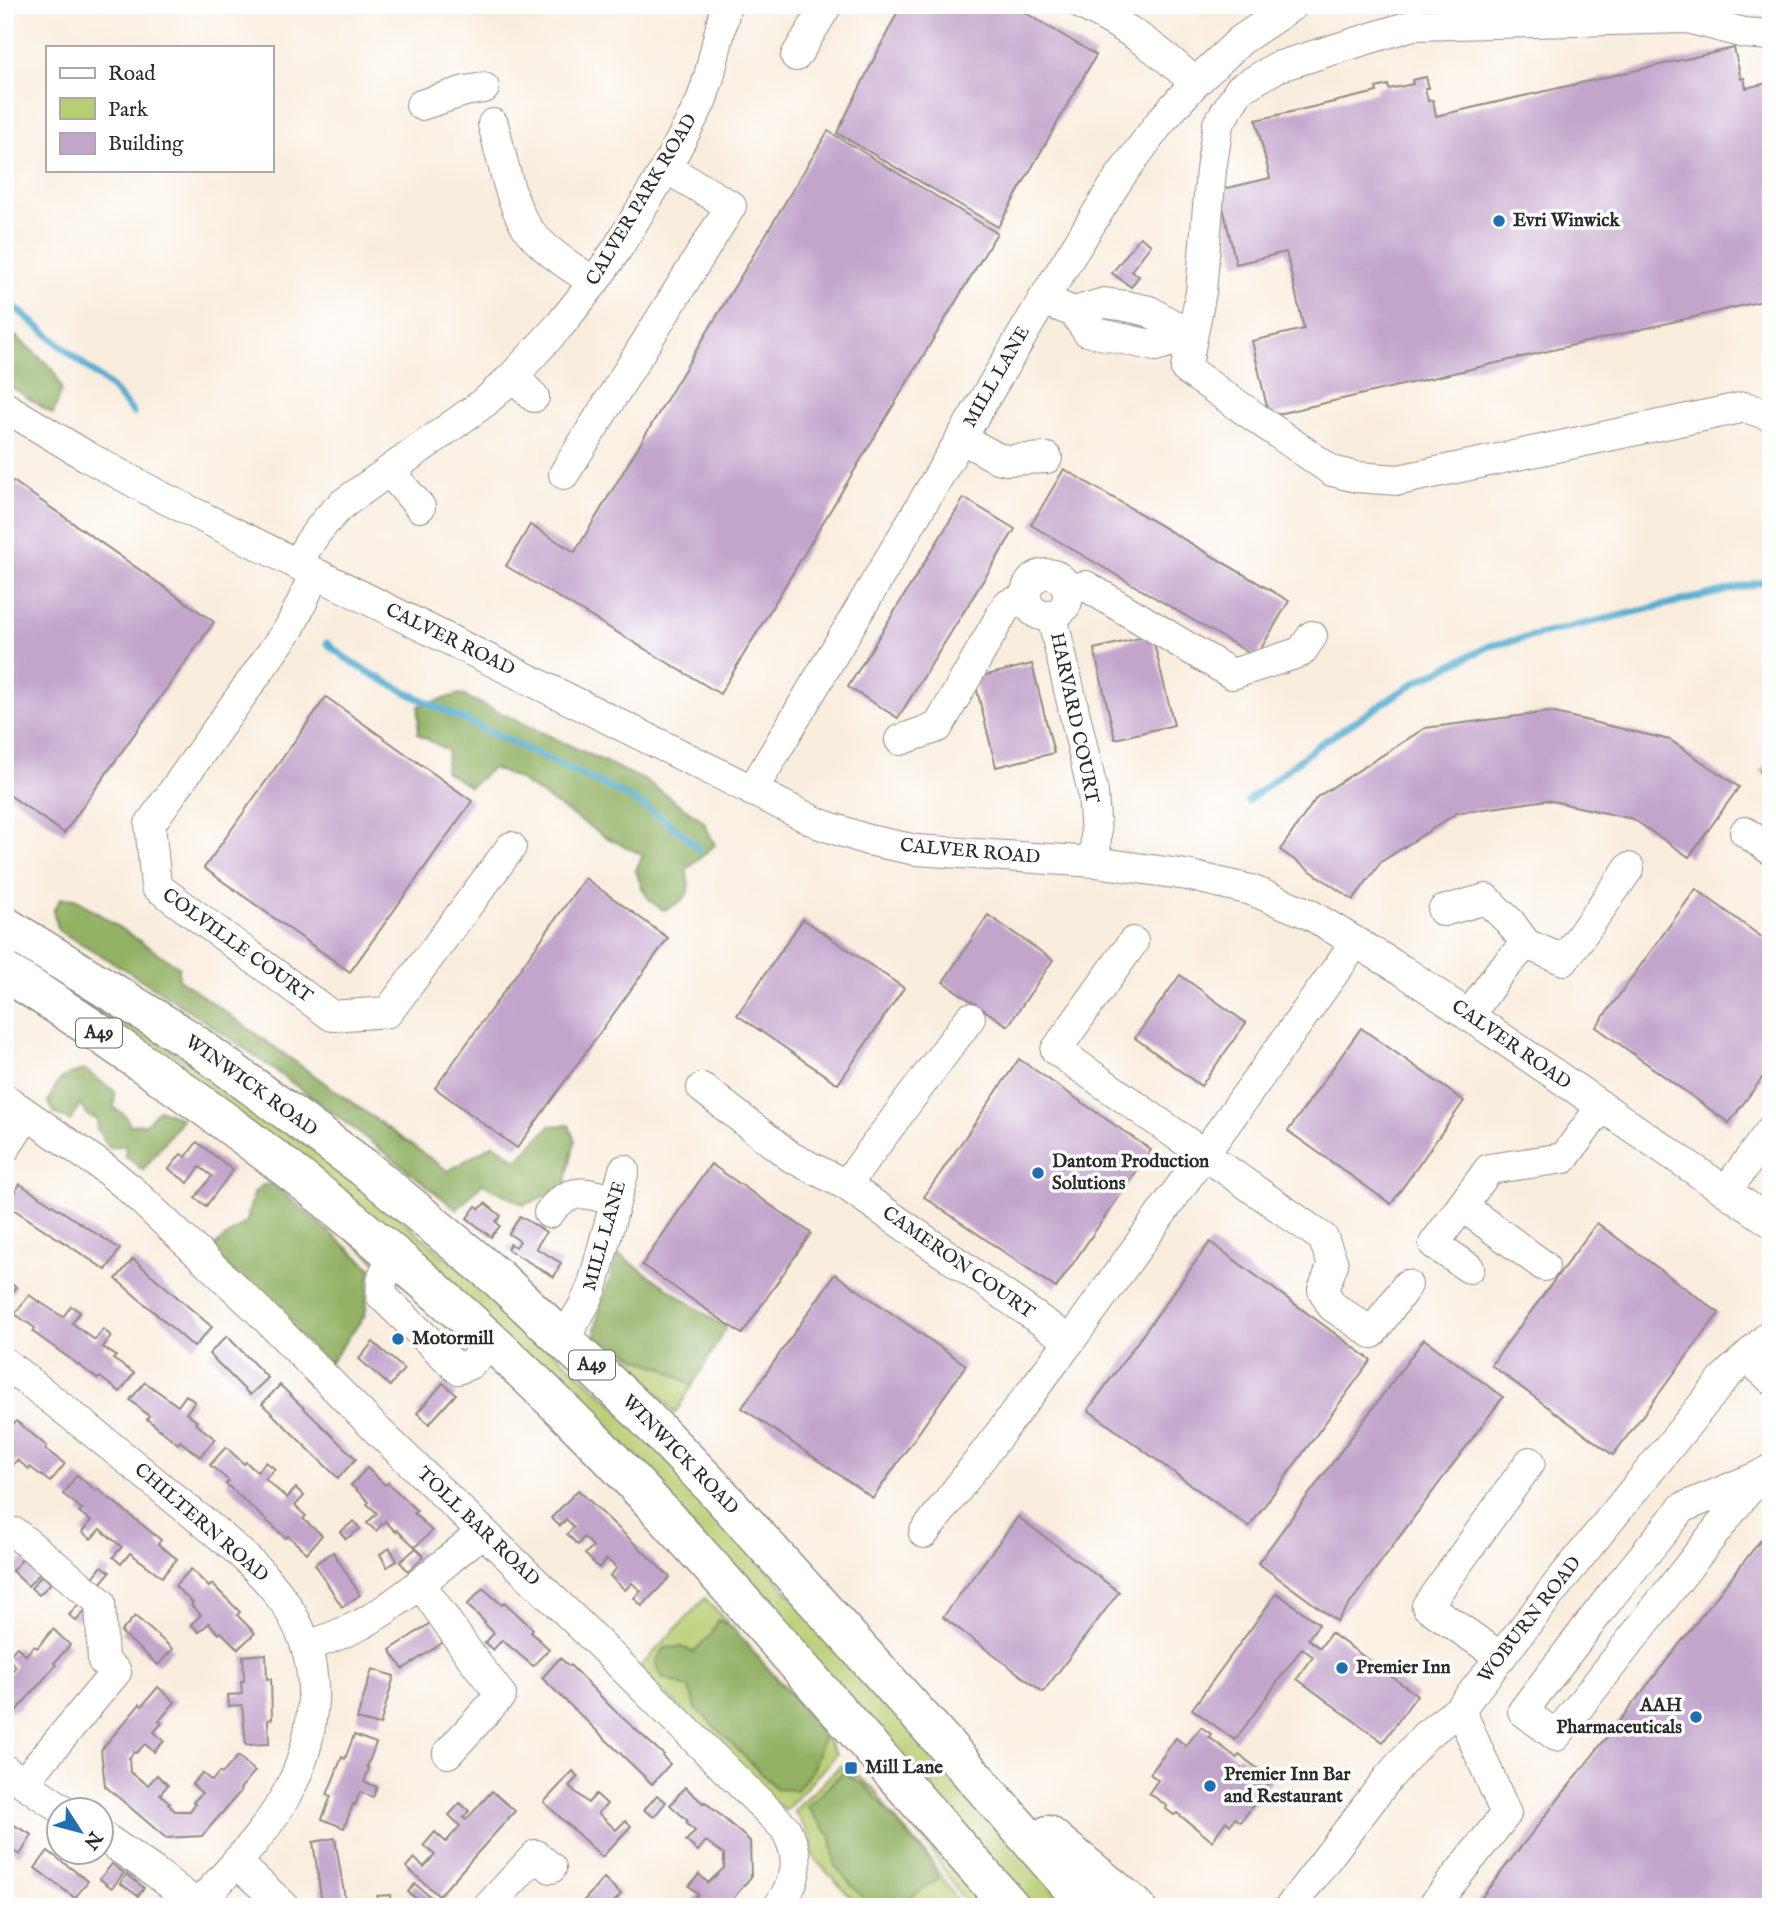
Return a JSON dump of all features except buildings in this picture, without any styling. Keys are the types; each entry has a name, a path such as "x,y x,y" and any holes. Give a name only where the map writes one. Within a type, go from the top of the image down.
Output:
{"highway":[{"name":"WINWICK ROAD","path":"5,926 188,1039 363,1167 499,1279 641,1413 712,1486 1088,1907"},
{"name":"A49","path":"5,972 202,1104 278,1161 395,1255 494,1343 590,1437 700,1555 1010,1907"},
{"path":"972,1775 1101,1876 1136,1907"}],"street":[{"name":"CALVER PARK ROAD","path":"305,569 309,541 328,517 485,402 560,325 594,282 666,168 701,102 713,65 726,5"},
{"path":"796,56 827,5"},
{"path":"1083,5 1118,13 1195,83"},
{"name":"MILL LANE","path":"752,791 1118,178 1161,121 1195,83 1241,40 1293,5"},
{"path":"1771,35 1744,33 1688,18 1413,25 1277,67 1240,89 1218,124 1211,170 1201,292 1186,369 1190,385 1332,471 1367,478 1399,480 1745,407 1771,416"},
{"path":"421,104 484,88"},
{"path":"493,124 508,180 524,223 538,240 594,282"},
{"path":"564,474 731,206 666,168"},
{"path":"1043,300 1074,312 1087,331 1155,346 1191,336"},
{"path":"513,376 534,397"},
{"name":"CALVER ROAD","path":"5,407 144,488 820,824 868,840 916,850 1095,862 1187,875 1251,890 1309,914 1402,970 1771,1222"},
{"path":"961,438 997,458 1047,458"},
{"path":"389,471 419,507"},
{"name":"COLVILLE COURT","path":"305,569 304,598 290,627 150,824 156,887 332,1016 388,1013 511,847"},
{"path":"1052,574 1059,577 1068,589 1068,602 1052,616 1035,613 1026,598 1027,588 1033,579 1041,575 1052,574"},
{"path":"1068,589 1086,586 1232,674 1301,652 1312,636"},
{"path":"900,740 938,727 1007,605 1026,598"},
{"name":"HARVARD COURT","path":"1052,616 1093,793 1095,862"},
{"path":"1745,832 1771,850"},
{"path":"1444,911 1486,899 1510,922 1526,944 1564,960 1629,868"},
{"path":"1133,942 1056,1050 1323,1238 1333,1264 1323,1290 1332,1306 1372,1333 1407,1285"},
{"path":"923,1533 1070,1340 1356,942"},
{"path":"1469,1016 1499,973 1526,944"},
{"path":"846,1185 970,1018"},
{"name":"CAMERON COURT","path":"702,1088 791,1157 846,1185 1070,1340"},
{"path":"5,1148 16,1107"},
{"name":"TOLL BAR ROAD","path":"16,1107 115,1159 129,1188 254,1306 378,1431 583,1628 785,1828 794,1849 796,1870 789,1890 778,1907"},
{"path":"1469,1268 1434,1244 1489,1169 1564,1158 1601,1107"},
{"path":"1726,1191 1771,1130"},
{"name":"MILL LANE","path":"564,1339 592,1288 624,1170"},
{"path":"549,1213 556,1203 577,1193 601,1196 615,1202"},
{"path":"1462,1206 1544,1266"},
{"name":"WOBURN ROAD","path":"1290,1907 1395,1770 1425,1735 1460,1709 1726,1376 1771,1334"},
{"path":"1747,1357 1771,1378"},
{"name":"CHILTERN ROAD","path":"5,1363 102,1438 253,1564 290,1610 306,1647 313,1684 312,1719 304,1755 292,1785 273,1816 197,1906"},
{"path":"1501,1657 1427,1606 1530,1462"},
{"path":"1765,1472 1556,1736 1523,1711 1682,1508 1765,1472"},
{"path":"306,1647 362,1623 420,1583 483,1532"},
{"path":"15,1533 100,1602 103,1661 116,1672 15,1776 46,1798"},
{"path":"420,1583 501,1695 448,1754"},
{"path":"1432,1907 1506,1814 1460,1709"},
{"path":"116,1846 197,1906"},
{"path":"488,1907 536,1855 551,1868"},
{"path":"236,1862 285,1907"}],"green space":[{"path":"5,327 53,369 62,389 53,414 5,383"},
{"path":"460,694 646,781 703,821 715,845 686,870 689,885 683,899 664,910 658,907 646,894 636,870 643,855 605,837 515,777 492,768 470,787 445,771 448,751 418,734 419,706"},
{"path":"61,898 76,899 179,967 179,979 448,1171 494,1144 517,1160 550,1126 569,1125 575,1141 566,1187 524,1205 482,1183 457,1210 356,1131 226,1036 127,971 59,931 53,911"},
{"path":"5,941 62,974 352,1176 618,1408 943,1760 918,1781 670,1503 5,957"},
{"path":"85,1070 115,1092 114,1108 125,1115 130,1125 146,1124 159,1109 182,1119 143,1170 125,1156 126,1145 109,1148 97,1129 97,1119 88,1116 80,1104 70,1121 55,1113 48,1102 61,1079"},
{"path":"273,1184 371,1268 365,1315 329,1364 209,1250 247,1221 253,1194 263,1185"},
{"path":"618,1254 726,1328 692,1386 664,1368 639,1359 622,1348 613,1357 600,1345 595,1330"},
{"path":"621,1347 639,1359 664,1368 692,1386 675,1413 658,1394 613,1357"},
{"path":"705,1598 806,1711 837,1754 785,1811 639,1668"},
{"path":"718,1620 733,1628 824,1734 812,1771 796,1790 777,1789 696,1708 689,1688 662,1677 656,1661 665,1648 681,1647 693,1652 711,1635"},
{"path":"841,1765 852,1777 858,1776 875,1790 889,1812 931,1860 961,1907 860,1907 813,1857 811,1837 794,1811"},
{"path":"950,1767 1071,1907 1031,1907 926,1787"},
{"path":"842,1773 865,1785 926,1856 939,1879 895,1907 871,1907 835,1866 831,1837 807,1807"},
{"path":"904,1805 988,1907 968,1907 923,1838 897,1810"}],"waterway":[{"path":"5,299 113,389 133,413"},
{"path":"1248,801 1317,746 1416,682 1490,646 1771,580"},
{"path":"327,643 356,665 408,693 626,796 682,833 698,849"}],"place":[{"name":"Evri Winwick","path":"1499,221"},
{"name":"Dantom Production Solutions","path":"1038,1173"},
{"name":"Motormill","path":"398,1339"},
{"name":"Premier Inn","path":"1342,1668"},
{"name":"AAH Pharmaceuticals","path":"1696,1717"},
{"name":"Mill Lane","path":"851,1768"},
{"name":"Premier Inn Bar and Restaurant","path":"1210,1786"}]}
